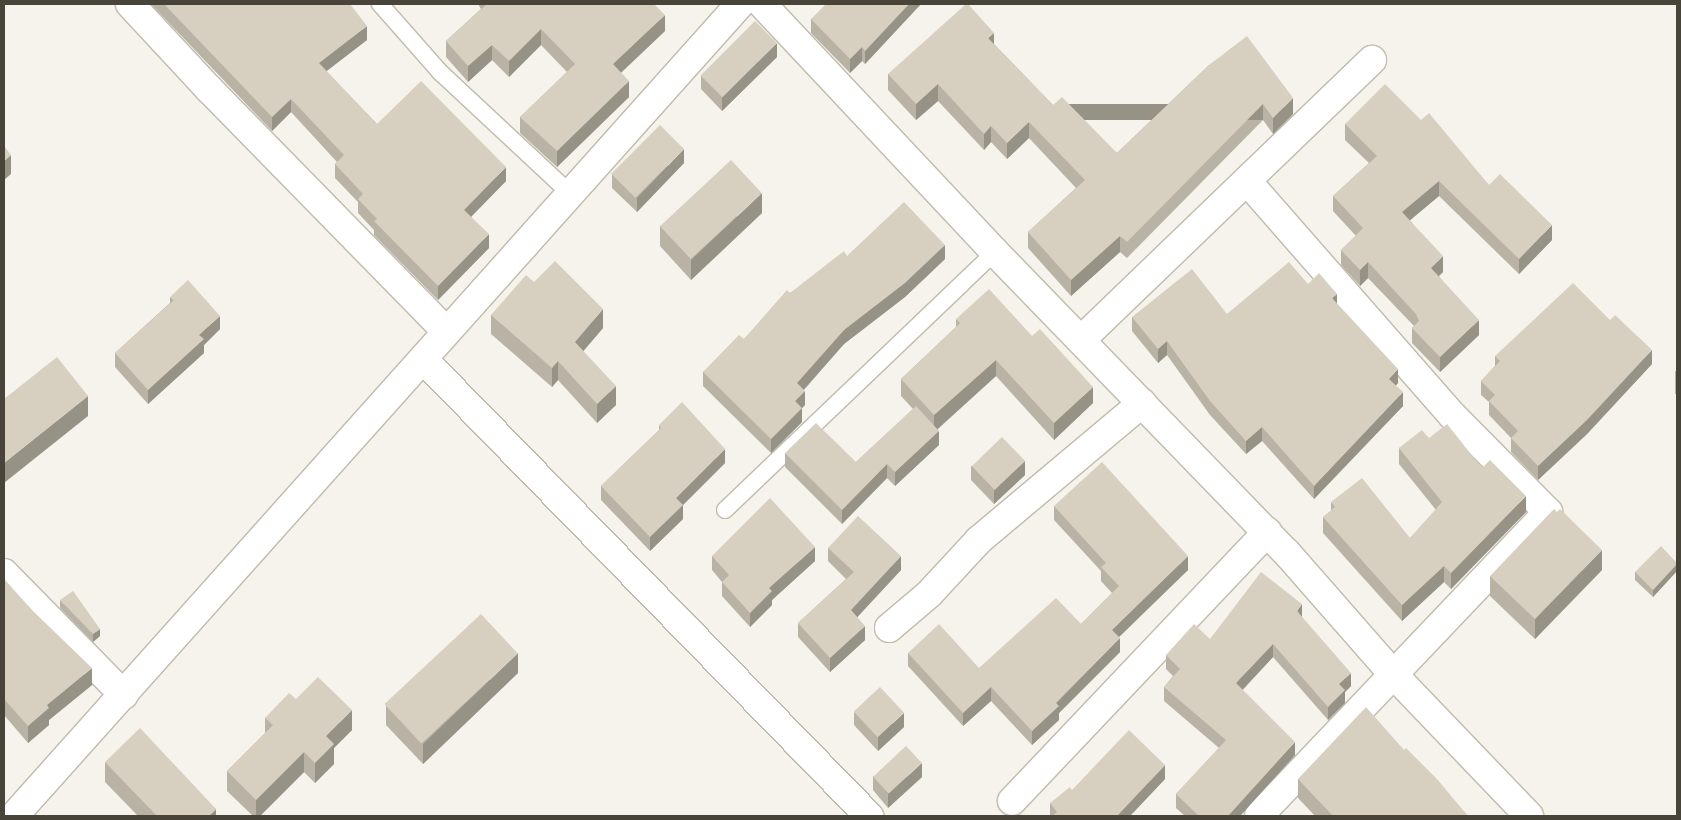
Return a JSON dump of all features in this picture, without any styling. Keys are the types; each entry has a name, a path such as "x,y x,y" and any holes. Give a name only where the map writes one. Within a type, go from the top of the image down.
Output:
{"street":[{"path":"130,4 210,90 446,331"},
{"path":"14,816 740,4"},
{"path":"762,4 995,252 1267,532 1392,673 1529,816"},
{"path":"1081,340 1372,60"},
{"path":"1247,181 1454,416 1548,512 1392,673 1258,816"},
{"path":"423,358 869,816"},
{"path":"889,628 929,594 979,540 1142,403"},
{"path":"1012,801 1267,532"},
{"path":"4,573 124,695"}],"lane":[{"path":"380,4 440,72 571,194"},
{"path":"725,510 995,252"}],"building":[{"path":"164,4 350,4 367,26 319,63 377,124 421,81 506,167 464,210 489,234 438,286 374,221 377,219 358,199 363,194 335,164 344,155 291,99 272,117"},
{"path":"487,4 654,4 665,15 613,64 629,81 557,151 520,117 575,64 541,29 509,61 492,45 468,66 446,41"},
{"path":"826,4 909,4 865,51 862,47 850,59 811,19"},
{"path":"966,4 994,33 988,38 1053,105 1062,97 1117,153 1209,65 1247,36 1293,98 1273,118 1263,104 1127,242 1120,236 1071,280 1028,232 1085,180 1029,122 1007,143 991,126 984,134 938,84 916,104 888,74"},
{"path":"755,21 777,43 722,97 701,75"},
{"path":"1385,84 1421,120 1429,113 1489,185 1500,174 1552,225 1519,259 1439,181 1402,212 1443,256 1431,268 1479,320 1440,357 1412,328 1419,321 1416,314 1368,262 1360,270 1341,250 1363,228 1333,196 1377,156 1345,124"},
{"path":"660,125 684,149 635,198 611,174"},
{"path":"4,146 11,155 4,161"},
{"path":"731,160 762,193 691,259 660,226"},
{"path":"904,202 945,245 905,283 844,330 797,383 805,391 795,401 802,408 771,439 703,372 739,335 744,339 787,290 790,293 844,251 847,256"},
{"path":"555,261 603,309 575,342 616,386 597,404 558,361 552,368 491,315 526,275 534,282"},
{"path":"1289,262 1308,284 1319,273 1337,294 1332,298 1398,369 1389,379 1403,392 1314,486 1262,427 1246,441 1210,401 1167,341 1158,349 1132,317 1192,269 1227,314"},
{"path":"188,280 220,316 199,335 204,339 148,390 115,353 174,300 170,297"},
{"path":"1573,283 1610,320 1615,315 1652,350 1587,420 1538,466 1511,438 1518,431 1489,401 1495,395 1481,381 1500,361 1495,356"},
{"path":"989,289 1032,336 1040,329 1093,387 1054,423 996,360 934,415 901,379 960,323 956,319"},
{"path":"57,357 88,396 4,463 4,399"},
{"path":"682,402 725,449 676,498 683,505 650,537 601,486 661,428 659,425"},
{"path":"916,406 939,431 895,472 887,464 842,510 785,453 816,423 856,462"},
{"path":"1447,424 1482,468 1490,460 1526,496 1451,573 1444,566 1402,605 1323,517 1335,507 1331,502 1362,478 1410,538 1442,502 1399,448 1422,430 1429,438"},
{"path":"1002,437 1025,461 995,490 972,466"},
{"path":"1102,462 1188,556 1112,630 1120,638 1056,703 1059,706 1032,731 991,687 963,713 908,653 939,624 979,668 1056,598 1081,624 1119,586 1101,567 1106,563 1054,506"},
{"path":"770,498 815,547 769,588 772,591 750,613 722,582 729,575 712,556"},
{"path":"1554,509 1557,512 1560,509 1602,550 1535,619 1490,576"},
{"path":"858,516 901,556 851,610 865,626 830,658 798,623 854,572 828,548"},
{"path":"1661,546 1677,564 1653,590 1635,572"},
{"path":"1261,572 1302,604 1297,611 1351,673 1339,684 1345,690 1328,707 1273,644 1236,683 1295,742 1228,816 1199,816 1176,794 1226,740 1164,687 1180,669 1166,655 1194,624 1210,639"},
{"path":"4,579 33,611 92,668 47,705 49,708 28,726 4,699"},
{"path":"73,591 100,629 93,634 60,600"},
{"path":"481,614 518,653 421,744 384,704"},
{"path":"318,677 352,710 326,736 334,744 315,763 304,752 256,800 227,771 273,725 265,718 289,693 296,699"},
{"path":"880,687 904,713 878,737 854,712"},
{"path":"1366,707 1404,750 1406,748 1437,779 1468,816 1333,816 1298,779"},
{"path":"140,728 216,809 209,816 157,816 105,762"},
{"path":"1129,730 1165,765 1117,816 1052,816 1057,812 1050,803 1070,787 1072,790"},
{"path":"906,746 922,763 889,794 873,777"}]}
